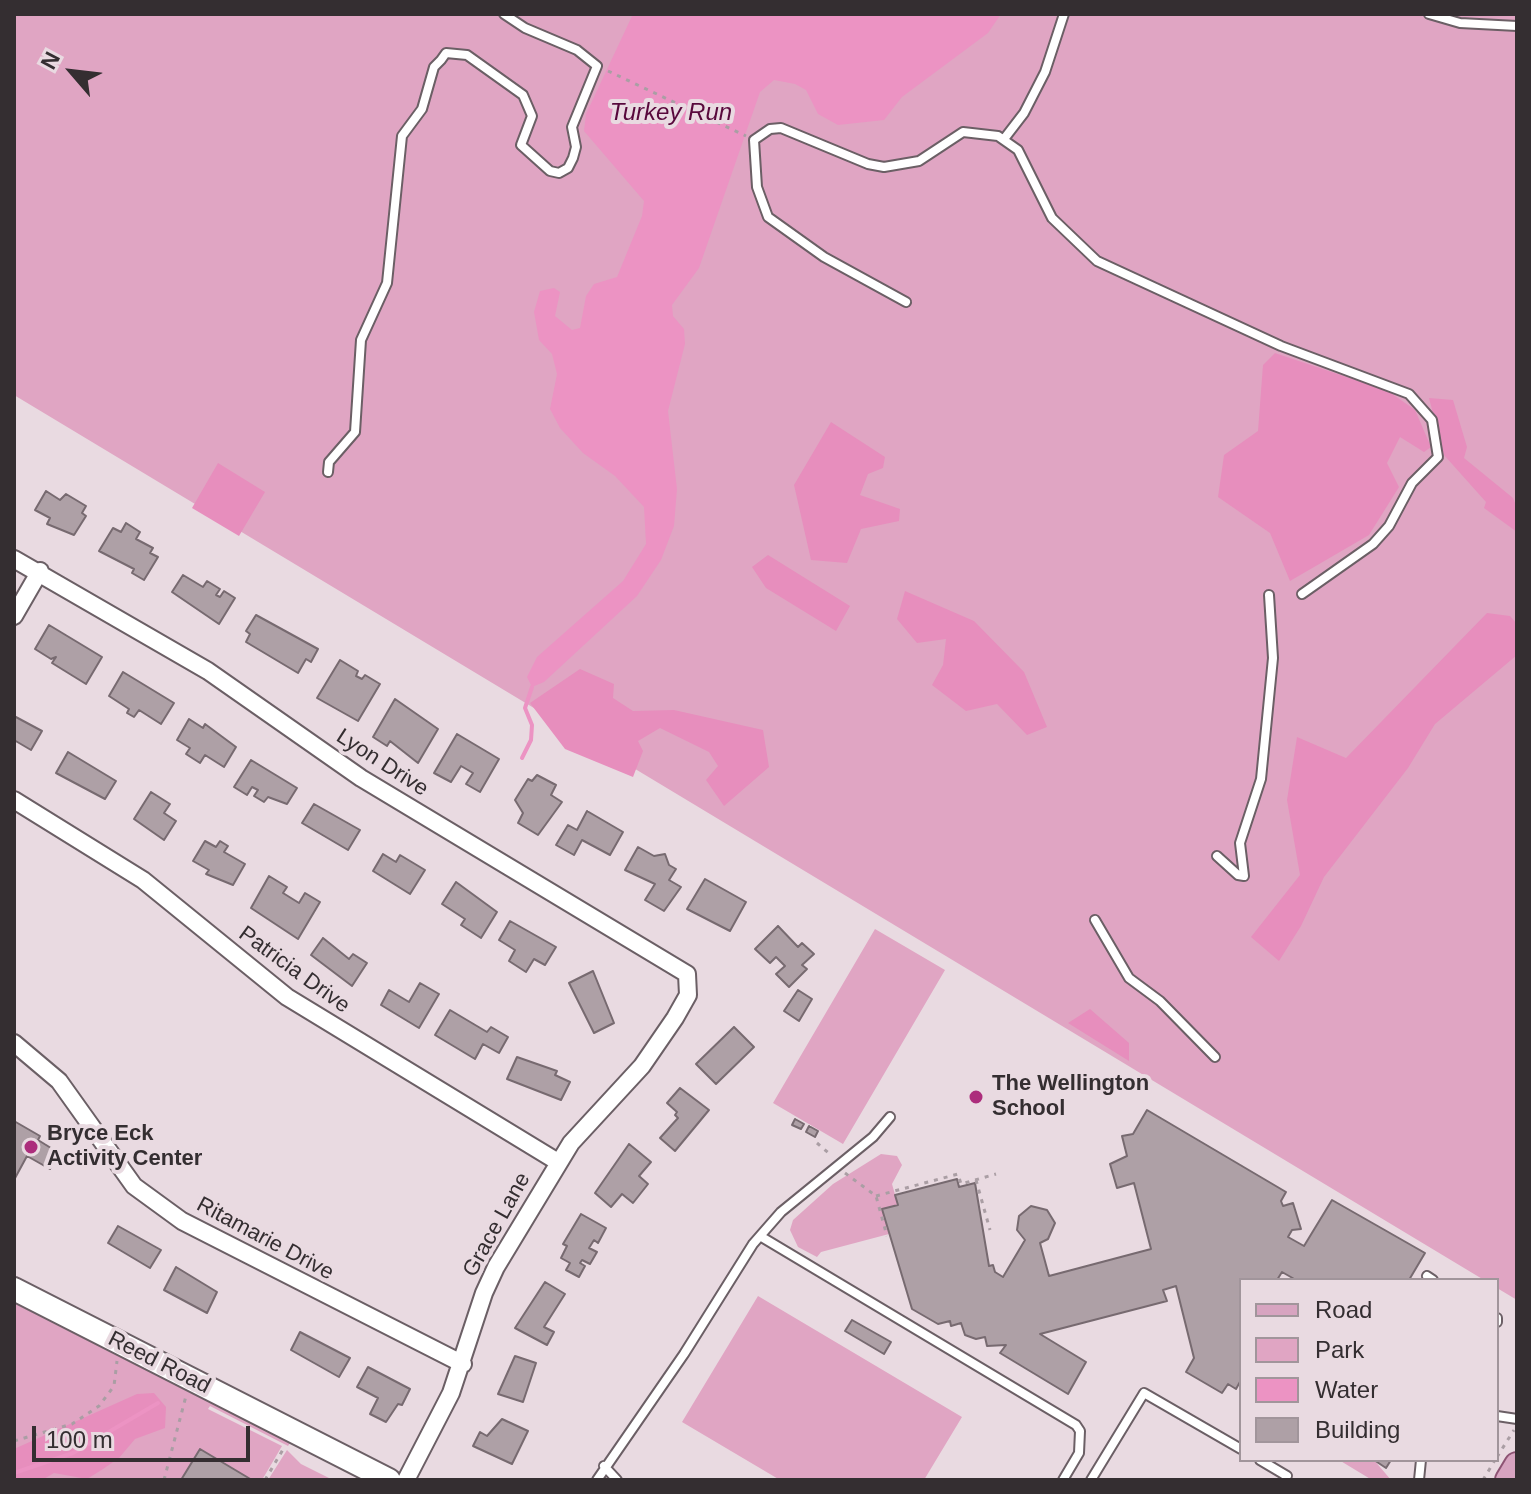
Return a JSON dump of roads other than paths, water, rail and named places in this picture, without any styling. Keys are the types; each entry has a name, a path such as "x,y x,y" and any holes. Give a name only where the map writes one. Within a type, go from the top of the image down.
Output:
{"main road":[{"name":"Reed Road","path":"14,1289 389,1480"},
{"path":"1508,1480 1517,1465"}],"street":[{"name":"Lyon Drive","path":"14,559 40,571 208,671 361,778 683,970 690,982 688,995 675,1018"},
{"path":"14,616 40,571"},
{"name":"Patricia Drive","path":"14,800 143,880 287,997 558,1162"},
{"name":"Grace Lane","path":"406,1480 463,1364 484,1293 496,1267 558,1162 642,1066 675,1018"},
{"name":"Ritamarie Drive","path":"14,1043 59,1081 134,1186 182,1221 463,1364"}],"lane":[{"path":"328,472 329,462 355,432 361,340 387,283 402,136 422,109 434,67 446,53 467,55 523,95 532,116 521,145 550,171 559,173 568,168 573,158 576,147 572,127 597,66 577,50 525,28 504,14"},
{"path":"1004,139 1024,113 1045,72 1064,14"},
{"path":"1429,14 1460,23 1517,26"},
{"path":"906,302 824,257 768,217 757,187 754,140 770,129 781,128 868,164 884,167 919,161 963,132 990,133 1018,150 1052,218 1097,261 1281,346 1400,388 1423,407 1432,420 1438,457 1412,483 1389,526 1361,554 1302,594"},
{"path":"1217,856 1238,875 1244,876 1240,843 1261,779 1273,658 1269,595"},
{"path":"1095,920 1129,978 1160,1001 1215,1057"},
{"path":"597,1480 657,1395 730,1275 760,1236 781,1212 873,1137 890,1117"},
{"path":"760,1236 1076,1425 1082,1443 1063,1480"},
{"path":"1091,1480 1144,1393 1239,1448"},
{"path":"1263,1462 1287,1476 1285,1480"},
{"path":"604,1466 617,1480"}],"water":[{"name":"Turkey Run","path":"633,14 1001,14 988,33 902,97 884,120 838,125 818,114 806,90 795,84 774,80 760,92 699,268 672,305 673,316 684,329 685,344 668,411 677,489 674,526 661,560 637,596 544,682 532,687 527,677 537,657 623,581 646,544 644,507 615,476 583,453 560,428 550,409 557,374 552,354 539,340 534,312 540,291 554,288 560,292 555,316 572,330 580,328 586,296 594,284 617,277 642,216 644,201 584,131 586,114"}],"waterway":[{"name":"Turkey Run","path":"522,758 531,740 532,725 525,708 532,687"},
{"name":"Turkey Run","path":"14,1473 73,1453 158,1403"}],"place":[{"name":"The Wellington School","path":"976,1097"},
{"name":"Bryce Eck Activity Center","path":"31,1147"}]}
